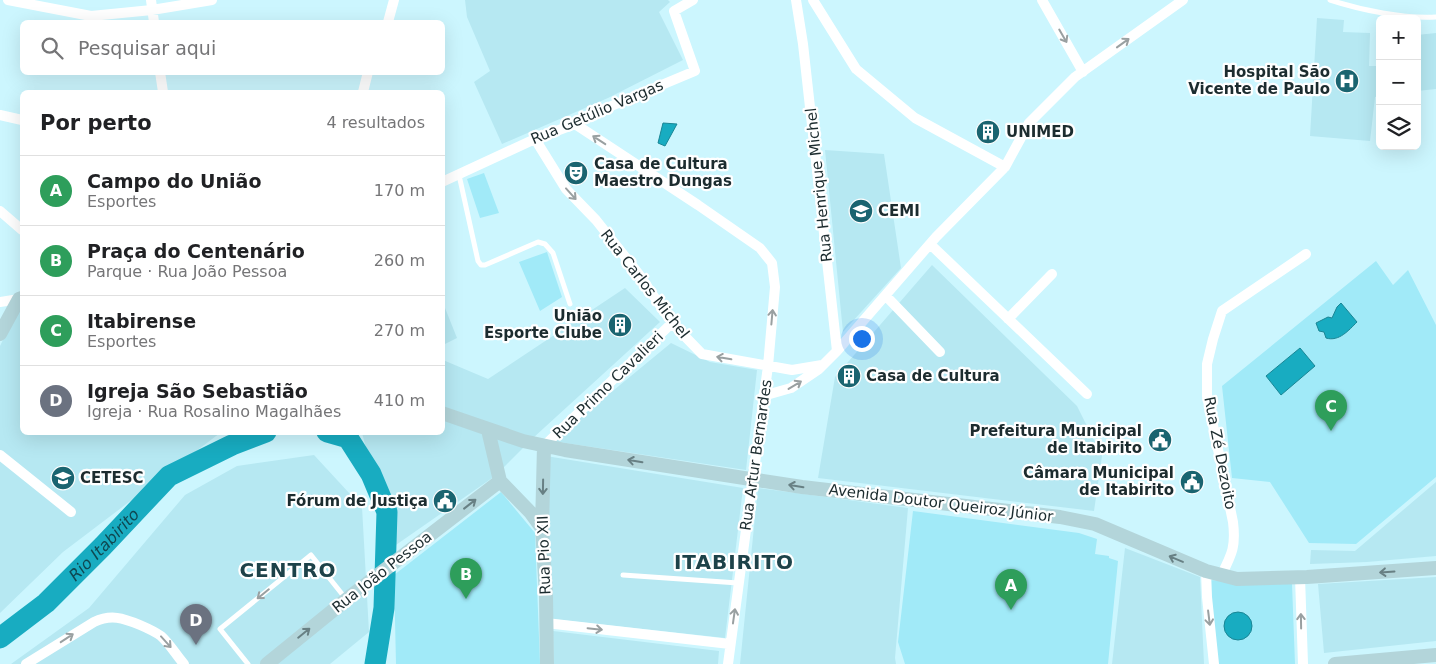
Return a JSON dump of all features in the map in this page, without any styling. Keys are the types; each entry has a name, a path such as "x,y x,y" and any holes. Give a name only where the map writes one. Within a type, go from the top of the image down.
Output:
{"main road":[{"path":"0,334 20,300"},
{"name":"Avenida Doutor Queiroz Júnior","path":"445,414 488,430 544,446 802,487 1060,517 1095,524 1206,571 1237,579 1436,568"},
{"path":"488,430 500,481 531,513 542,528"},
{"name":"Rua Pio XII","path":"544,446 542,528 546,595 547,664"},
{"name":"Rua João Pessoa","path":"267,664 349,597 500,481"},
{"path":"1335,664 1436,655"}],"street":[{"path":"8,0 90,16 151,5 212,0"},
{"path":"389,20 394,0"},
{"name":"Rua Getúlio Vargas","path":"445,181 535,139 575,124 597,112 695,71 674,11 693,0"},
{"name":"Rua Henrique Michel","path":"796,0 803,44 838,351"},
{"path":"813,0 856,69 915,118 1005,167"},
{"path":"1042,0 1083,72"},
{"path":"763,396 791,388 823,365 838,351 933,240 1005,167 1029,123 1075,78 1183,0"},
{"path":"151,5 154,20"},
{"path":"160,75 163,90"},
{"path":"364,90 367,75"},
{"path":"0,115 20,120"},
{"name":"Rua Artur Bernardes","path":"575,124 760,248 772,263 775,287 768,366 728,664"},
{"name":"Rua Carlos Michel","path":"535,139 566,189 596,220 638,273 681,334 702,354 792,370 823,365"},
{"path":"0,211 20,228"},
{"path":"933,240 1008,319 1087,394"},
{"name":"Rua Zé Dezoito","path":"1221,576 1233,552 1235,537 1207,396 1207,364 1213,339 1222,311 1306,254"},
{"path":"1008,319 1052,274"},
{"path":"886,296 940,352"},
{"path":"0,302 20,298"},
{"name":"Rua Primo Cavalieri","path":"544,446 672,323"},
{"path":"0,455 71,512"},
{"path":"1206,571 1214,664"},
{"path":"1300,577 1302,664"},
{"path":"26,664 85,627 101,619 115,617 154,631 184,664"},
{"path":"546,624 730,644"}],"lane":[{"path":"1330,0 1357,8 1421,18 1436,17"},
{"path":"459,174 478,261 481,265 538,242 544,244 553,253 570,304"},
{"path":"248,664 220,628 311,555 349,597"},
{"path":"623,575 739,583"}],"shaded area":[{"path":"465,0 668,0 670,2 659,12 683,60 608,98 502,144 474,82 490,71 467,17"},
{"name":"Hospital São Vicente de Paulo","path":"1317,18 1344,20 1343,32 1370,33 1369,66 1376,66 1376,97 1370,141 1310,136"},
{"path":"1436,33 1436,89 1421,91 1421,35"},
{"path":"663,123 677,124 665,146 658,143"},
{"name":"CEMI","path":"825,150 884,154 901,268 843,332"},
{"path":"484,173 499,213 480,218 467,179"},
{"path":"547,252 562,297 540,311 519,262"},
{"path":"1376,261 1393,285 1408,270 1436,325 1436,477 1356,544 1309,543 1270,482 1232,478 1222,386"},
{"path":"932,265 1077,406 1102,456 1094,511 818,478 835,377"},
{"path":"625,288 660,322 533,438 495,476 393,547 363,435 445,435 445,361 488,379"},
{"path":"1341,303 1357,322 1339,337 1326,338 1324,332 1319,331 1316,323 1328,317 1332,318"},
{"path":"20,305 20,435 217,435 63,552 0,613 0,346"},
{"path":"445,308 457,338 445,344"},
{"path":"671,343 710,362 757,370 746,470 552,441"},
{"path":"1300,348 1315,366 1281,395 1266,376"},
{"path":"314,455 362,507 369,632 330,664 11,664 89,608 185,495 237,466"},
{"path":"546,456 743,488 725,638 552,619"},
{"path":"1436,482 1436,556 1367,562 1310,564 1311,550 1355,551"},
{"path":"758,488 908,508 896,664 740,664"},
{"path":"501,492 535,533 540,664 396,664 394,575"},
{"path":"913,511 1079,533 1097,539 1095,554 1109,556 1109,558 1118,561 1108,664 905,664 898,642"},
{"path":"1125,548 1200,577 1204,664 1112,664"},
{"path":"1436,577 1436,641 1324,653 1318,584"},
{"path":"1209,580 1292,584 1295,664 1216,664"},
{"path":"1238,612 1248,616 1252,626 1248,636 1238,640 1228,636 1224,626 1228,616"},
{"path":"553,631 719,651 718,664 554,664"}],"waterway":[{"name":"Rio Itabirito","path":"0,638 46,603 169,476 232,445 258,435"},
{"name":"Rio Itabirito","path":"338,435 348,438 371,474 387,512 384,608 375,664"}],"place":[{"name":"Hospital São Vicente de Paulo","path":"1347,81"},
{"name":"UNIMED","path":"988,132"},
{"name":"Casa de Cultura Maestro Dungas","path":"576,173"},
{"name":"CEMI","path":"861,211"},
{"name":"União Esporte Clube","path":"620,325"},
{"name":"Casa de Cultura","path":"849,376"},
{"name":"Itabirense","path":"1331,431"},
{"name":"Prefeitura Municipal de Itabirito","path":"1160,440"},
{"name":"CETESC","path":"63,478"},
{"name":"Câmara Municipal de Itabirito","path":"1192,482"},
{"name":"Fórum de Justiça","path":"445,501"},
{"name":"Praça do Centenário","path":"466,599"},
{"name":"Campo do União","path":"1011,610"},
{"name":"Igreja São Sebastião","path":"196,645"}],"district":[{"name":"ITABIRITO","path":"734,562"},
{"name":"CENTRO","path":"288,570"}]}
